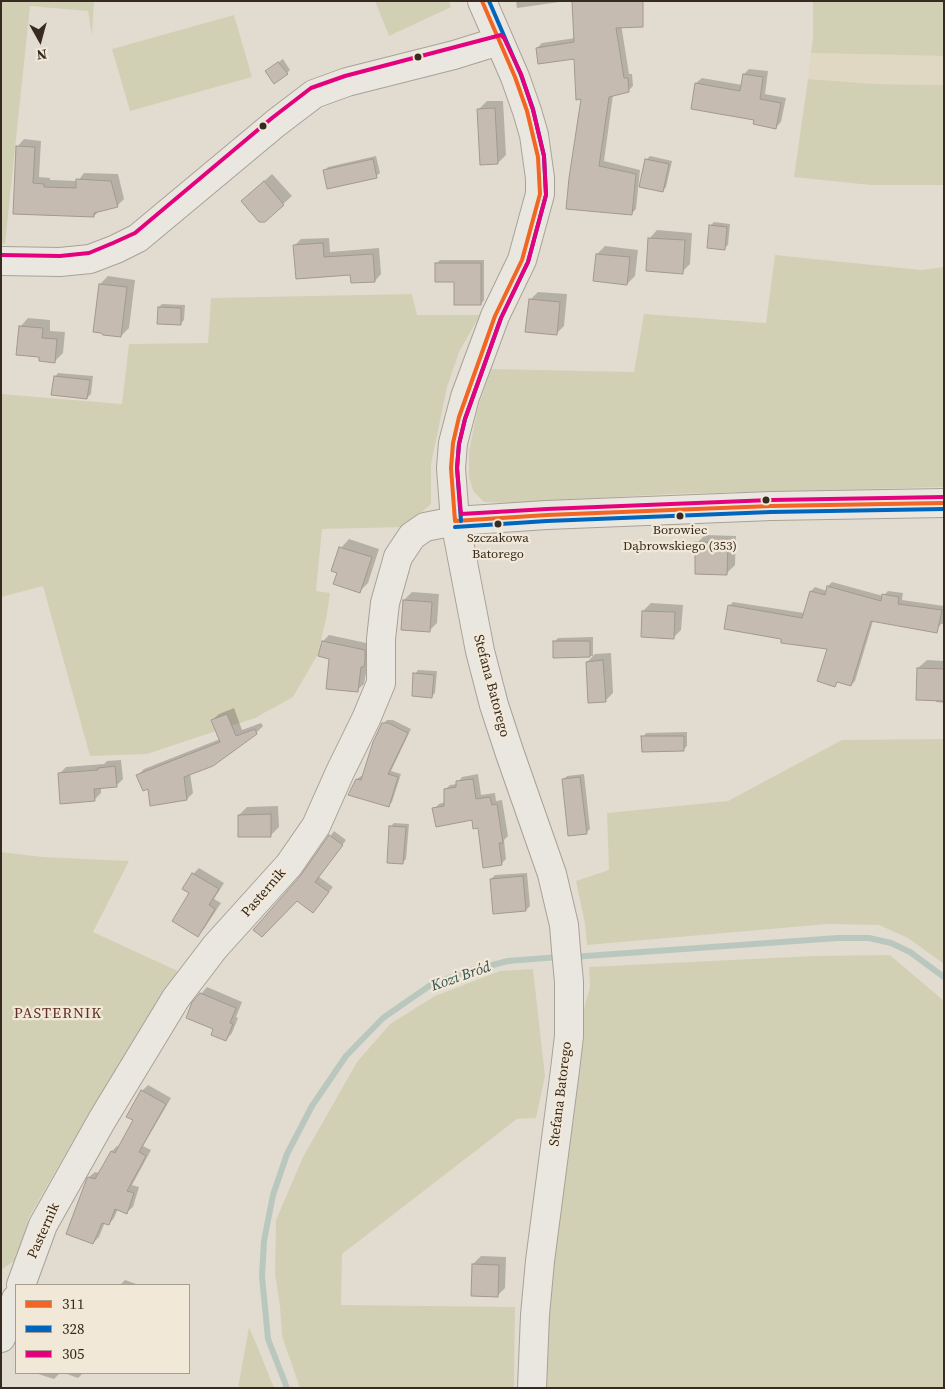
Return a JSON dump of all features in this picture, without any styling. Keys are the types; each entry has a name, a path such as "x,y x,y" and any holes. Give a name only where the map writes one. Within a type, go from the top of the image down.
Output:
{"street":[{"name":"Stefana Batorego","path":"482,1 528,111 538,157 540,194 522,260 495,316 465,397 453,443 451,468 456,521 480,651 494,705 552,874 564,925 569,982 569,1036 566,1070 540,1261 535,1315 532,1388"},
{"path":"1,261 51,262 90,259 116,249 138,238 276,123 314,94 347,82 454,55 499,41"},
{"name":"Pasternik","path":"1,1284 25,1275 43,1224 102,1120 176,998 215,948 288,864 316,826 381,683 381,639 385,603 398,557 412,536 425,528 456,521 547,515 771,506 944,503"},
{"path":"1,1338 15,1302"}],"shaded area":[{"path":"1,1 94,1 92,36 88,11 30,6 5,244 1,243"},
{"path":"375,1 449,1 451,7 389,36"},
{"path":"813,1 944,1 944,56 811,53"},
{"path":"234,15 252,77 130,111 112,49"},
{"path":"811,53 944,56 944,85 875,84 808,79"},
{"path":"808,79 875,84 944,85 944,185 870,185 794,177"},
{"path":"775,255 922,270 944,267 944,487 670,494 511,503 484,502 473,491 469,477 469,452 477,411 491,369 634,372 644,314 766,323"},
{"path":"412,294 417,315 480,315 459,352 447,387 431,464 431,504 405,527 322,529 316,591 330,593 327,614 318,654 293,697 255,718 147,754 90,756 43,586 1,597 1,394 122,404 129,344 208,343 211,298"},
{"path":"944,739 944,964 908,938 879,925 828,924 587,945 585,924 576,881 609,870 607,813 728,801 842,740"},
{"path":"1,852 43,857 129,861 93,932 182,973 167,990 88,1115 29,1217 17,1259 1,1270"},
{"path":"890,955 944,1001 944,1388 546,1388 548,1318 557,1226 581,1059 584,1008 590,987 589,967 813,956"},
{"path":"533,969 545,1076 536,1118 517,1119 342,1254 341,1305 515,1307 514,1388 300,1388 282,1336 275,1273 276,1220 303,1157 357,1062 390,1024 435,996 500,971"},
{"path":"249,1327 258,1348 274,1388 238,1388"}],"building":[{"path":"572,1 643,1 643,27 616,28 624,78 628,78 629,92 609,97 599,166 636,174 632,215 566,209 581,99 576,100 574,59 538,64 536,48 574,42"},
{"path":"278,62 288,74 274,84 265,71"},
{"path":"743,74 763,77 760,99 781,103 776,129 753,124 754,120 691,109 695,83 740,91"},
{"path":"495,108 498,164 480,165 477,109"},
{"path":"16,146 35,147 33,183 44,184 44,187 76,188 76,179 111,181 118,207 94,213 94,217 13,214"},
{"path":"373,159 377,178 327,189 323,170"},
{"path":"645,159 669,164 663,192 639,187"},
{"path":"264,181 284,205 265,222 259,222 241,201"},
{"path":"709,225 727,227 725,250 707,248"},
{"path":"648,238 685,240 683,274 646,271"},
{"path":"323,243 324,257 373,254 375,282 351,283 350,275 296,279 293,245"},
{"path":"596,254 630,257 627,285 593,281"},
{"path":"435,263 481,263 481,305 454,305 454,282 435,282"},
{"path":"99,284 127,287 121,337 93,332"},
{"path":"529,299 560,302 557,335 525,332"},
{"path":"158,307 181,308 181,325 157,324"},
{"path":"19,326 43,328 42,338 57,339 55,363 39,361 39,357 16,355"},
{"path":"54,376 90,380 87,399 51,395"},
{"path":"695,542 728,543 727,575 695,574"},
{"path":"339,547 372,557 360,593 333,584 337,573 331,571"},
{"path":"827,586 881,601 882,594 899,597 898,604 942,610 937,633 871,621 851,686 837,682 835,687 817,681 827,649 781,643 781,639 724,629 728,605 802,618 810,591 825,595"},
{"path":"403,600 432,602 430,632 401,630"},
{"path":"642,611 675,612 674,639 641,637"},
{"path":"322,641 365,650 364,667 361,667 358,692 326,689 329,659 318,656"},
{"path":"553,641 590,641 590,657 553,658"},
{"path":"603,660 606,702 588,703 586,662"},
{"path":"917,668 944,669 944,701 916,700"},
{"path":"413,673 434,675 432,698 412,696"},
{"path":"227,714 236,736 255,729 257,734 213,766 184,777 187,800 150,806 148,789 143,791 136,775 220,742 211,720"},
{"path":"382,723 388,723 408,733 388,774 398,777 389,807 348,795 356,779 361,780 373,742"},
{"path":"641,736 684,736 684,751 642,752"},
{"path":"115,766 117,787 94,789 95,801 60,804 58,773 98,770 98,768"},
{"path":"580,777 587,834 568,836 562,779"},
{"path":"473,779 476,799 490,797 492,805 497,804 503,843 499,843 502,865 483,868 478,828 473,829 472,820 436,827 432,808 444,806 444,789 456,787 456,781"},
{"path":"271,814 271,837 238,837 238,815"},
{"path":"389,826 406,827 403,864 387,863"},
{"path":"329,835 343,845 315,882 329,892 313,913 297,901 262,937 253,930 301,875"},
{"path":"192,873 219,889 209,905 215,909 198,937 172,921 189,893 182,889"},
{"path":"523,876 526,911 493,914 490,879"},
{"path":"200,993 236,1008 230,1023 233,1024 226,1041 211,1035 213,1029 186,1018 192,1002"},
{"path":"141,1090 166,1104 139,1152 146,1156 127,1191 134,1193 127,1214 115,1209 109,1225 102,1223 93,1244 66,1234 87,1178 95,1179 111,1151 115,1153 133,1120 126,1117"},
{"path":"472,1264 499,1265 498,1297 471,1296"}],"waterway":[{"name":"Kozi Bród","path":"572,957 838,938 869,938 891,943 910,952 944,977"},
{"name":"Kozi Bród","path":"287,1388 268,1339 262,1276 264,1241 273,1195 287,1154 312,1106 346,1056 383,1018 432,984 469,971 508,961 559,957"}],"transit line":[{"name":"311","path":"455,521 451,468 453,443 459,417 495,316 522,260 540,194 538,157 527,111 515,77 482,1"},
{"name":"328","path":"461,521 457,468 459,444 465,419 501,318 528,262 546,195 544,156 533,109 521,75 489,1"},
{"name":"305","path":"1,255 60,256 89,253 113,243 135,233 272,118 311,88 345,76 501,35 521,74 533,110 544,156 546,195 528,262 501,318 465,419 459,444 457,468 461,514 771,500 944,497"},
{"name":"311","path":"455,521 547,515 771,506 944,503"},
{"name":"328","path":"455,527 547,521 771,512 944,509"}],"place":[{"name":"Borowiec Dąbrowskiego (353)","path":"680,516"},
{"name":"Szczakowa Batorego","path":"498,524"}],"district":[{"name":"PASTERNIK","path":"58,1014"}]}
